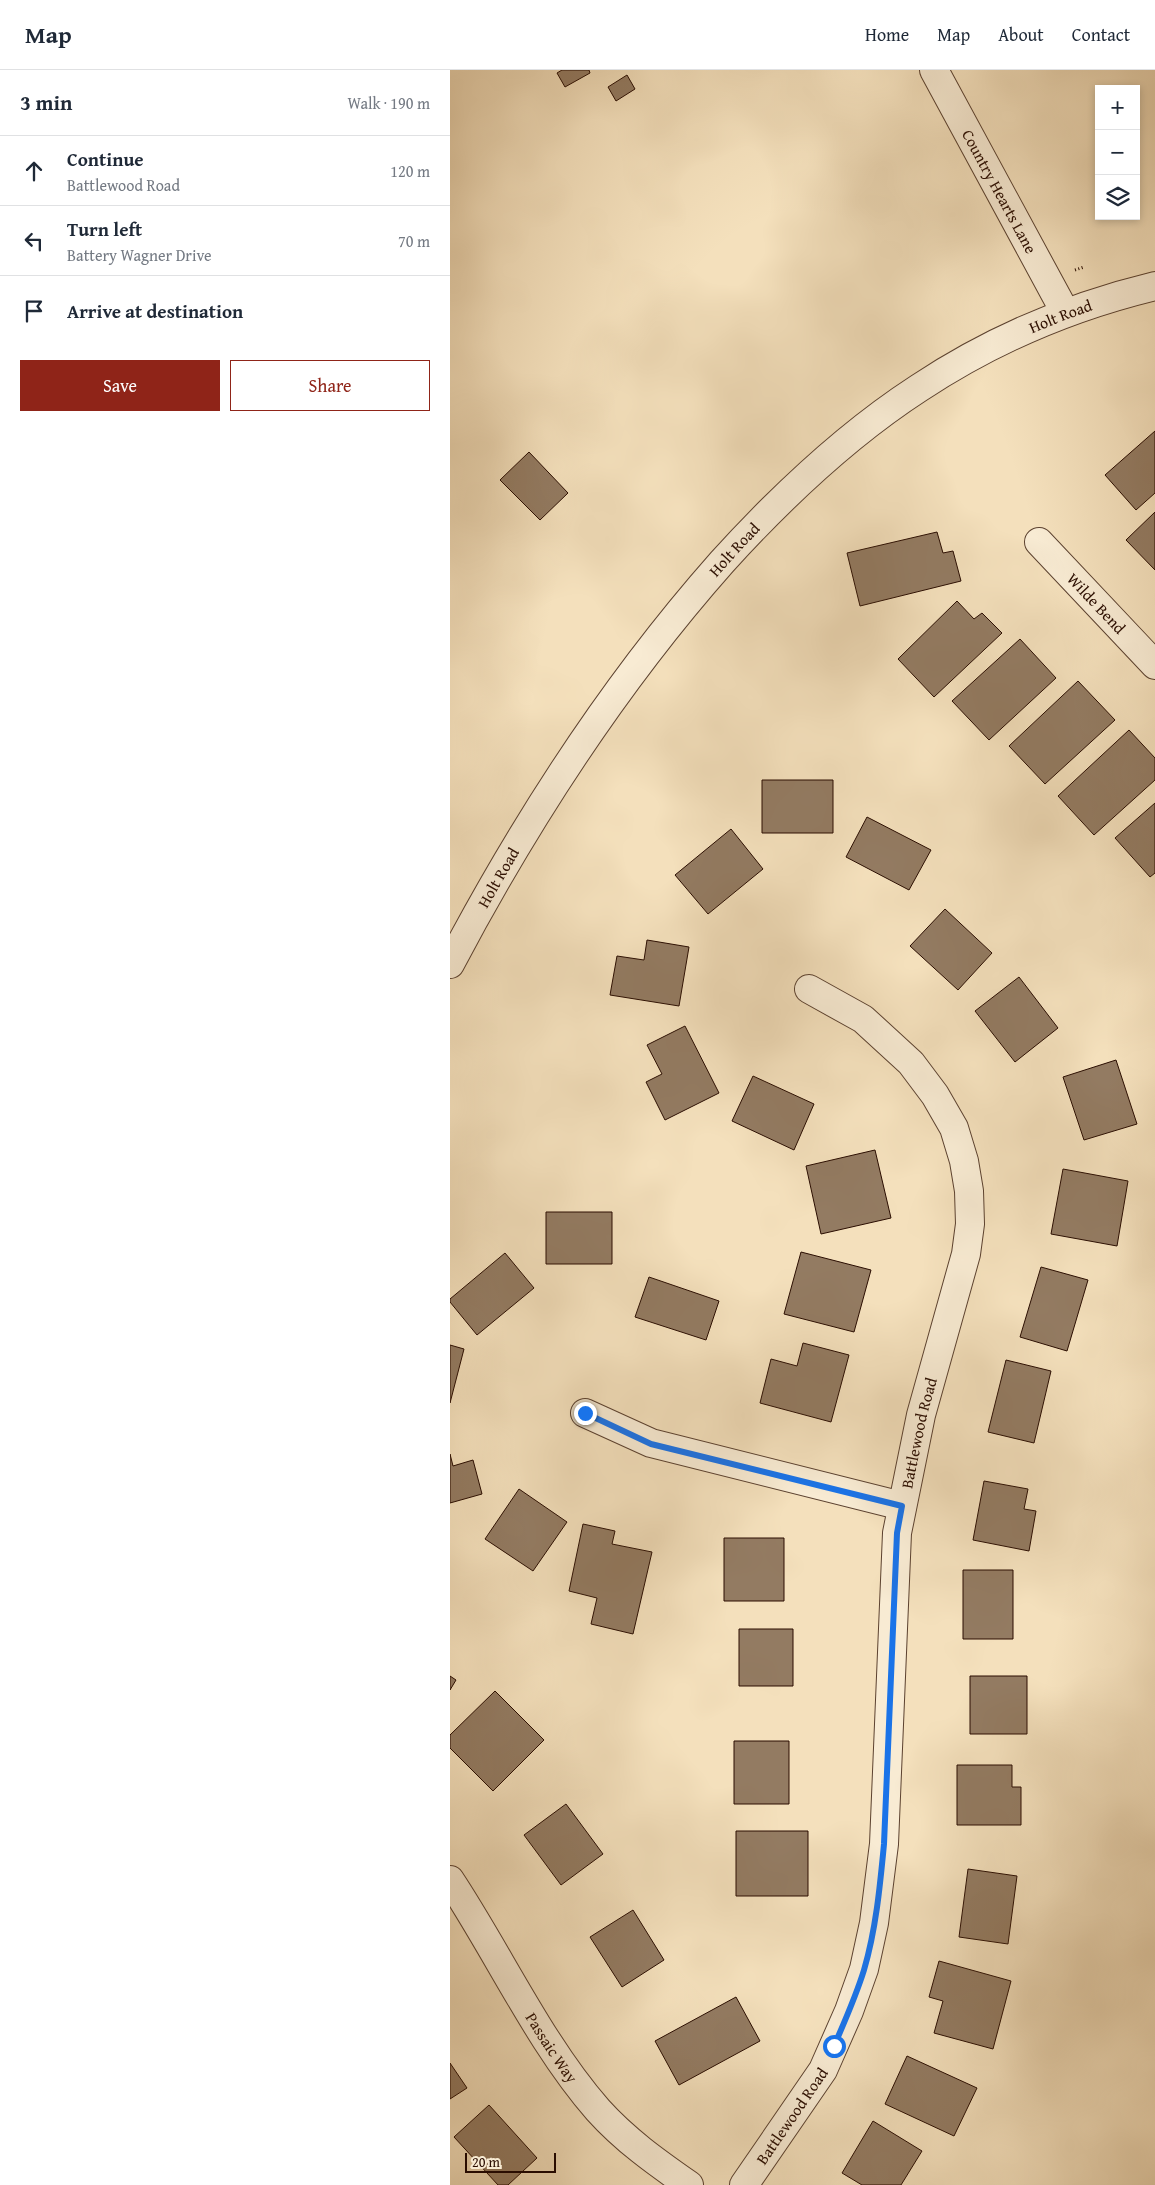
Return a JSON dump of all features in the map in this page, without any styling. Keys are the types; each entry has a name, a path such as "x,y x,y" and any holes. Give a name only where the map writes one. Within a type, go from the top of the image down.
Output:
{"street":[{"name":"Country Hearts Lane","path":"934,70 1065,312"},
{"name":"Holt Road","path":"450,964 514,850 569,760 647,651 758,523 813,469 875,418 964,360 1065,312 1155,286"},
{"name":"Wilde Bend","path":"1038,542 1155,665"},
{"name":"Battlewood Road","path":"744,2185 823,2070 849,2010 866,1960 874,1923 884,1844 897,1533 921,1414 966,1254 970,1224 969,1191 964,1161 954,1128 935,1095 911,1063 863,1019 809,989"},
{"path":"585,1413 651,1444 902,1506"},
{"name":"Passaic Way","path":"450,1880 560,2061 593,2103 636,2147 689,2185"}],"building":[{"path":"562,70 589,70 590,73 565,87 557,73"},
{"path":"627,75 635,89 616,101 608,87"},
{"path":"1155,431 1155,493 1136,510 1105,475"},
{"path":"529,452 568,493 540,520 500,480"},
{"path":"1155,512 1155,570 1126,540"},
{"path":"937,532 943,553 953,551 961,581 860,606 847,553"},
{"path":"957,601 974,619 982,613 1002,633 934,697 898,659"},
{"path":"1020,639 1056,678 989,740 952,701"},
{"path":"1078,681 1115,720 1045,784 1009,746"},
{"path":"1129,730 1155,758 1155,780 1094,835 1058,796"},
{"path":"762,780 833,780 833,833 762,833"},
{"path":"1155,803 1155,873 1150,877 1115,838"},
{"path":"867,817 931,850 909,890 846,857"},
{"path":"731,829 763,869 708,914 675,875"},
{"path":"945,909 992,953 958,990 910,946"},
{"path":"647,940 689,947 679,1006 610,995 617,956 644,960"},
{"path":"1019,977 1058,1028 1015,1062 975,1011"},
{"path":"685,1026 719,1093 665,1120 646,1082 662,1074 647,1045"},
{"path":"1116,1060 1137,1124 1084,1140 1063,1077"},
{"path":"753,1076 814,1104 794,1150 732,1121"},
{"path":"875,1150 891,1218 821,1234 806,1166"},
{"path":"1063,1169 1128,1181 1117,1246 1051,1234"},
{"path":"546,1212 612,1212 612,1264 546,1264"},
{"path":"801,1252 871,1270 854,1332 784,1314"},
{"path":"505,1253 534,1288 477,1335 450,1302 450,1299"},
{"path":"1041,1267 1088,1280 1067,1351 1020,1337"},
{"path":"649,1277 719,1301 706,1340 635,1317"},
{"path":"803,1343 849,1355 831,1422 760,1403 771,1359 797,1366"},
{"path":"450,1345 464,1349 450,1403"},
{"path":"1006,1360 1051,1371 1034,1443 988,1432"},
{"path":"450,1454 453,1466 473,1460 482,1494 450,1503"},
{"path":"984,1481 1028,1489 1024,1509 1036,1511 1029,1551 973,1540"},
{"path":"519,1489 567,1522 533,1571 485,1539"},
{"path":"583,1524 615,1531 612,1544 652,1552 633,1634 591,1624 597,1598 569,1591"},
{"path":"724,1538 784,1538 784,1601 724,1601"},
{"path":"963,1570 1013,1570 1013,1639 963,1639"},
{"path":"739,1629 793,1629 793,1686 739,1686"},
{"path":"450,1676 456,1680 450,1690"},
{"path":"970,1676 1027,1676 1027,1734 970,1734"},
{"path":"495,1691 544,1740 493,1791 450,1748 450,1735"},
{"path":"734,1741 789,1741 789,1804 734,1804"},
{"path":"957,1765 1012,1765 1012,1787 1021,1787 1021,1825 957,1825"},
{"path":"566,1804 603,1854 561,1885 524,1835"},
{"path":"736,1831 808,1831 808,1896 736,1896"},
{"path":"968,1869 1017,1876 1008,1944 959,1937"},
{"path":"633,1910 664,1960 622,1987 590,1937"},
{"path":"939,1961 1011,1981 993,2049 934,2033 943,2001 929,1997"},
{"path":"736,1997 760,2041 679,2085 655,2041"},
{"path":"907,2056 977,2088 954,2136 885,2104"},
{"path":"450,2063 467,2088 450,2099"},
{"path":"489,2105 537,2158 508,2185 498,2185 454,2137"},
{"path":"873,2121 922,2151 901,2185 862,2185 842,2173"}],"route":[{"path":"585,1413 651,1444 902,1506 897,1533 884,1844 880,1883 864,1969 834,2046"}]}
